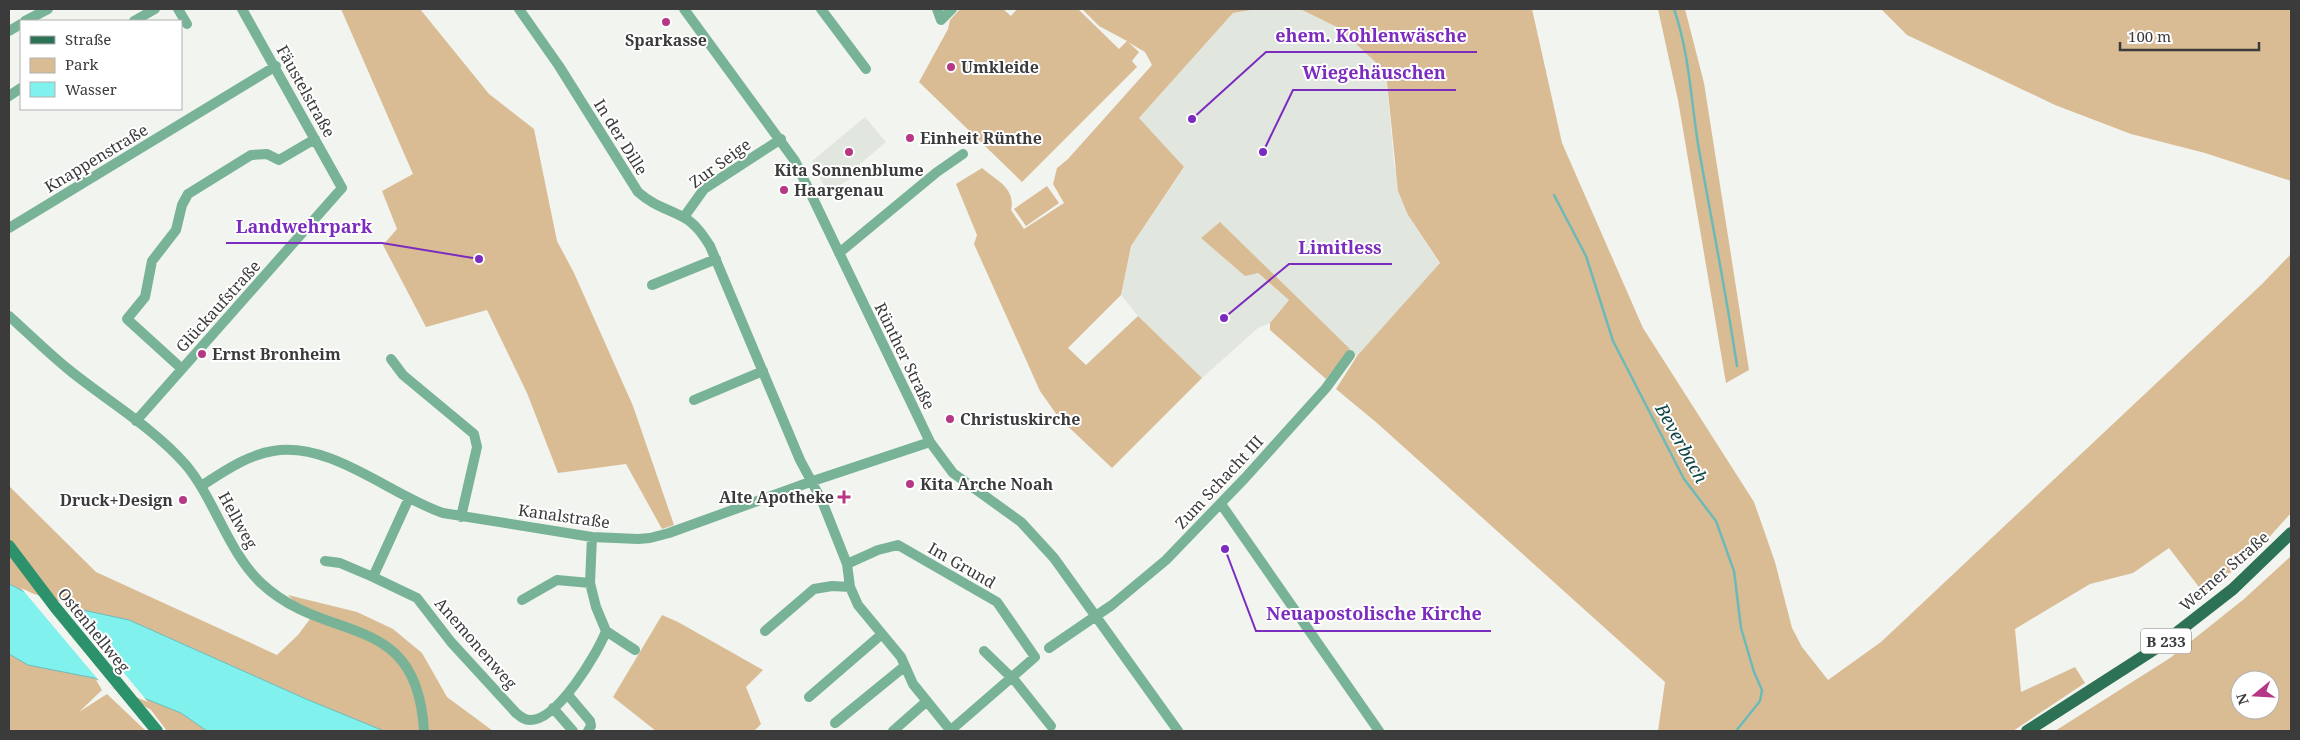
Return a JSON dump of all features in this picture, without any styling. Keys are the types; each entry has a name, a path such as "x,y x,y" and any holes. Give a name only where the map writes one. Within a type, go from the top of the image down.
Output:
{"main road":[{"name":"Werner Straße","path":"2027,731 2161,645 2233,589 2291,533"},
{"name":"Ostenhellweg","path":"9,546 40,589 157,731"}],"street":[{"path":"28,20 48,9"},
{"path":"136,20 155,9"},
{"path":"178,9 187,24"},
{"name":"Fäustelstraße","path":"242,9 276,66 342,188"},
{"name":"In der Dille","path":"519,9 558,66 638,192 656,206 684,217 702,234 716,259 810,482 822,502 847,564 850,587 858,605 901,657 913,684 951,731"},
{"name":"Rünther Straße","path":"684,9 781,139 795,161 930,442 953,473 1021,522 1038,538 1096,615 1178,731"},
{"path":"821,9 866,69"},
{"path":"937,9 941,20 952,9"},
{"path":"9,31 20,25"},
{"name":"Knappenstraße","path":"9,228 276,66"},
{"path":"182,369 127,318 145,297 152,261 176,230 184,199 193,190 251,155 267,154 279,160 315,139"},
{"name":"Zur Seige","path":"684,217 704,189 781,139"},
{"path":"839,253 937,172 963,154"},
{"name":"Glückaufstraße","path":"136,421 342,188"},
{"path":"652,285 716,259"},
{"name":"Hellweg","path":"9,316 67,368 136,421 185,464 201,486 242,560 260,583 300,610 369,635 396,654 407,668 416,685 421,701 424,729"},
{"name":"Zum Schacht III","path":"1096,615 1112,605 1166,560 1221,504 1326,388 1350,355"},
{"path":"391,359 403,375 474,434 477,447 461,517"},
{"path":"694,400 763,371"},
{"name":"Kanalstraße","path":"201,486 249,458 273,451 304,451 335,461 426,507 461,517 592,536 638,539 660,536 810,482 930,442"},
{"path":"372,577 409,498"},
{"path":"1221,504 1379,731"},
{"path":"592,536 590,583 596,607 606,631 635,650"},
{"name":"Im Grund","path":"847,564 878,550 898,545 997,602 1035,657 951,731"},
{"name":"Anemonenweg","path":"325,561 340,563 418,598 451,642 523,719 532,720 539,718 568,695 602,643 606,631"},
{"path":"522,600 557,580 590,583"},
{"path":"765,631 814,589 832,586 850,587"},
{"path":"1049,648 1096,615"},
{"path":"809,697 882,634"},
{"path":"984,651 1016,682 1051,726"},
{"path":"835,722 905,666"},
{"path":"568,695 590,721 591,726 588,731"},
{"path":"893,731 927,701"},
{"path":"553,708 573,731"}],"shaded area":[{"path":"1257,9 1300,9 1339,28 1386,72 1394,164 1408,215 1440,264 1357,356 1220,223 1202,238 1257,273 1289,300 1270,323 1258,328 1202,378 1138,316 1121,295 1131,246 1184,168 1139,118 1233,13"},
{"name":"Kita Sonnenblume","path":"865,117 886,142 847,175 850,179 827,192 812,161"}],"green space":[{"path":"341,9 420,9 489,94 534,129 557,241 574,273 633,406 674,525 662,529 626,464 558,473 527,393 487,310 426,327 383,245 397,229 382,191 413,174"},
{"path":"960,9 1003,9 1011,16 1017,9 1078,9 1119,49 1127,41 1099,26 1082,9 1257,9 1233,13 1139,118 1184,167 1131,246 1121,295 1068,348 1086,365 1138,316 1202,378 1112,468 1059,418 1040,391 974,244 977,235 956,184 982,168 1008,190 1012,202 1011,210 1024,229 1064,203 1053,184 1057,168 1068,159 1152,65 1145,52 1128,42 1139,52 1132,61 1137,67 1022,182 919,82 948,29 950,20"},
{"path":"1300,9 1532,9 1562,143 1643,328 1754,502 1775,562 1792,628 1802,647 1828,680 1881,642 2262,284 2291,254 2291,513 2263,544 2205,595 2169,548 2133,573 2090,584 2015,629 2021,692 2075,667 2085,683 2013,731 1658,731 1665,682 1377,423 1336,389 1357,356 1440,263 1408,215 1398,191 1386,72 1339,28"},
{"path":"1658,9 1685,9 1704,83 1749,370 1726,383 1678,100"},
{"path":"1881,9 2291,9 2291,181 2205,153 2131,134 2055,105 1907,35"},
{"path":"1047,186 1059,203 1026,226 1014,209"},
{"path":"1220,222 1350,349 1326,379 1270,330 1270,323 1289,300 1258,273 1245,276 1201,238"},
{"path":"9,486 96,572 277,655 298,635 310,619 288,595 357,612 393,629 422,653 447,697 493,731 384,731 306,699 129,620 69,607 33,596 9,584"},
{"path":"2291,556 2291,731 2055,731 2170,658 2244,599"},
{"path":"662,615 678,622 763,670 746,687 761,724 754,731 656,731 613,697"},
{"path":"9,654 28,665 95,679 102,690 79,712 107,694 146,731 9,731"},
{"path":"97,679 181,713 207,731 167,731 151,710"}],"water":[{"path":"9,584 33,596 69,607 129,620 306,699 384,731 207,731 181,713 94,678 28,665 9,654"}],"pier":[{"path":"21,588 34,594 66,603 148,702 101,683"}],"waterway":[{"path":"1674,9 1683,42 1698,144 1737,366"},
{"name":"Beverbach","path":"1554,195 1586,256 1613,341 1684,479 1716,521 1734,571 1741,628 1754,672 1762,690 1760,701 1736,731"}],"place":[{"name":"Sparkasse","path":"666,22"},
{"name":"Umkleide","path":"951,67"},
{"name":"ehem. Kohlenwäsche","path":"1192,119"},
{"name":"Einheit Rünthe","path":"910,138"},
{"name":"Kita Sonnenblume","path":"849,152"},
{"name":"Wiegehäuschen","path":"1263,152"},
{"name":"Haargenau","path":"784,190"},
{"name":"Landwehrpark","path":"479,259"},
{"name":"Limitless","path":"1224,318"},
{"name":"Ernst Bronheim","path":"202,354"},
{"name":"Christuskirche","path":"950,419"},
{"name":"Kita Arche Noah","path":"910,484"},
{"name":"Alte Apotheke","path":"844,497"},
{"name":"Druck+Design","path":"183,500"},
{"name":"Neuapostolische Kirche","path":"1225,549"}]}
